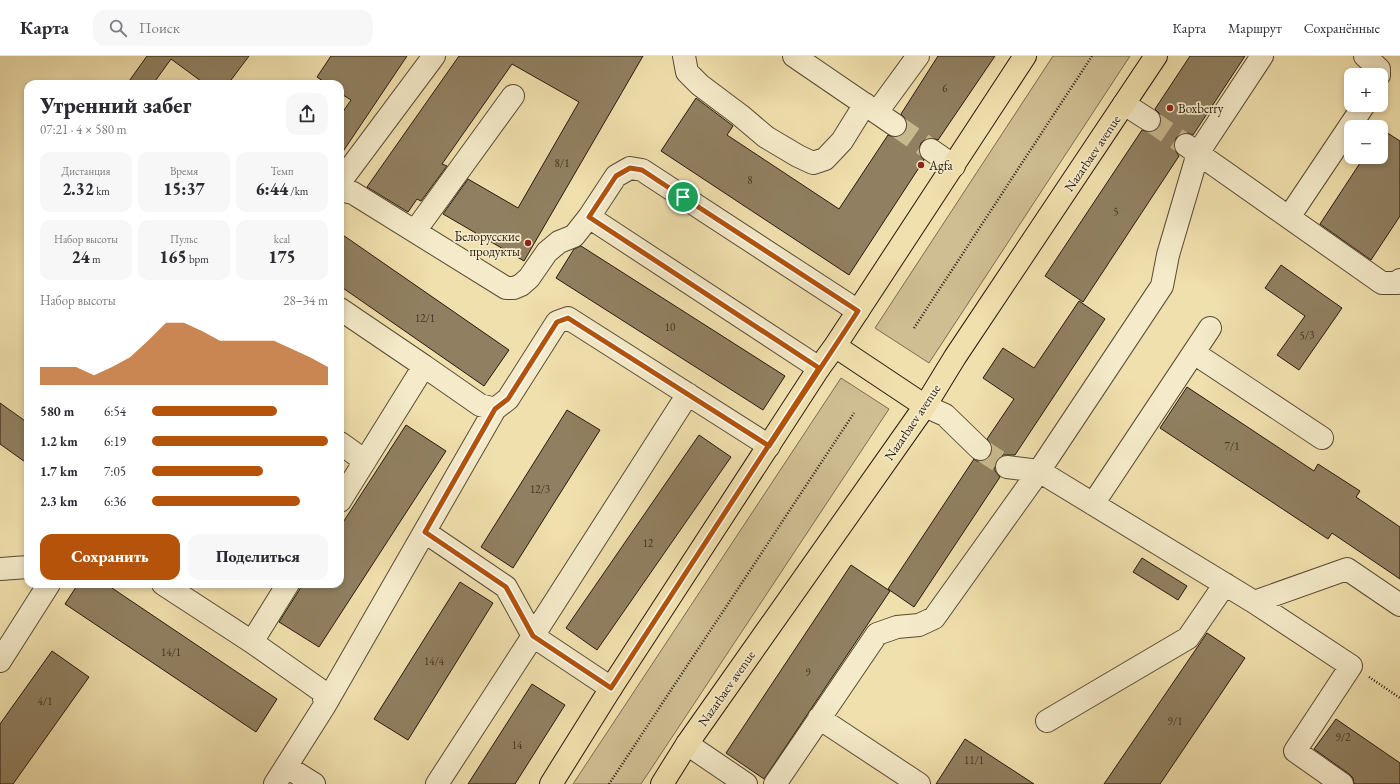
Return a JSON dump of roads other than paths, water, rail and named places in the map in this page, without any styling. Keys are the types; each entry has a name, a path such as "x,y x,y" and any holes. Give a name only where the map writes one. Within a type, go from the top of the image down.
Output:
{"main road":[{"path":"551,784 611,688 819,368 954,166 1025,56"},
{"name":"Nazarbaev avenue","path":"662,784 686,744 925,406 955,357 1156,56"},
{"path":"835,346 925,406"}],"lane":[{"path":"344,177 434,56"},
{"path":"684,56 687,72 700,85 766,137 813,163 825,159 918,56"},
{"path":"794,56 895,125"},
{"path":"775,784 877,634 897,627 919,625 934,618 1039,472 1162,286 1192,149 1262,56"},
{"path":"1364,56 1378,68"},
{"path":"415,231 513,96"},
{"path":"1124,104 1148,120"},
{"path":"1289,217 1359,112"},
{"path":"1192,149 1382,283 1398,283 1400,280"},
{"path":"931,150 954,166"},
{"path":"344,191 353,193 506,288 514,288 521,285 529,278 547,252 559,242 574,236 589,217 616,176 630,168 642,170 858,311"},
{"path":"589,217 819,368"},
{"path":"344,312 480,405 495,409"},
{"path":"314,784 281,775 325,705 495,409 508,399 557,322 568,318 769,446"},
{"path":"1094,504 1210,328"},
{"path":"1194,353 1322,438"},
{"path":"344,494 424,366"},
{"path":"437,784 688,394"},
{"path":"925,406 944,415 980,450"},
{"path":"344,446 365,460"},
{"path":"1008,467 1039,472 1254,602 1351,666 1295,751 1342,784"},
{"path":"425,532 506,587 533,636 611,688"},
{"path":"0,569 24,567"},
{"path":"1254,602 1347,569 1400,605"},
{"path":"1047,721 1188,638 1225,584"},
{"path":"0,661 46,588"},
{"path":"169,588 252,642 323,692 325,705"},
{"path":"252,642 286,588"},
{"path":"820,718 919,784"},
{"path":"686,744 746,784"}],"tunnel":[{"path":"1149,120 1186,145"},
{"path":"895,125 931,150"},
{"path":"980,449 1007,467"}],"place":[{"name":"Boxberry","path":"1170,108"},
{"name":"Agfa","path":"921,165"},
{"name":"Белорусские продукты","path":"528,243"}]}
